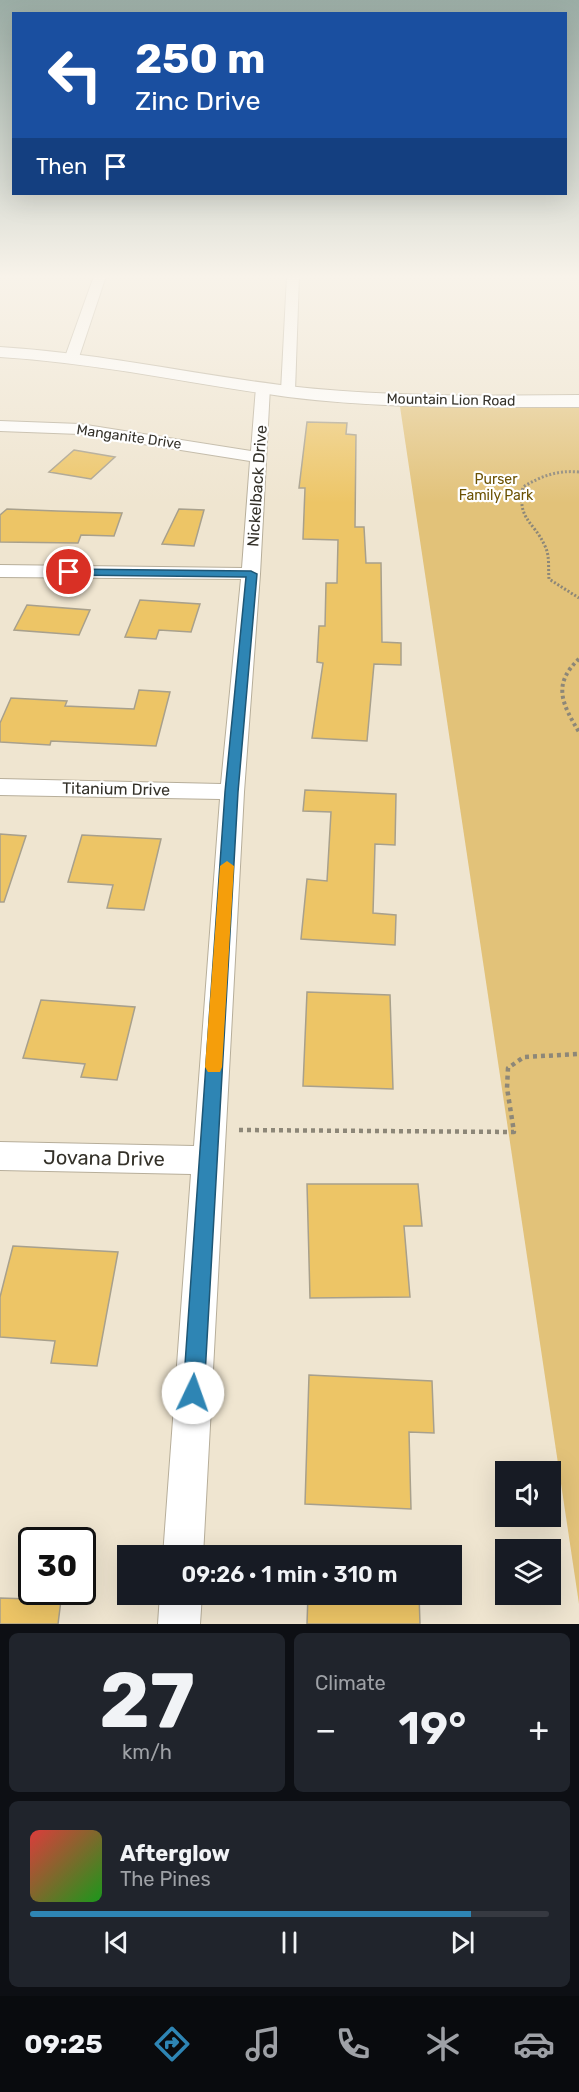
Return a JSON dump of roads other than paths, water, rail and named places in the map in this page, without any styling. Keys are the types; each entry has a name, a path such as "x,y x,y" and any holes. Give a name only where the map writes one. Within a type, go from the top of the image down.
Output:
{"street":[{"name":"Mountain Lion Road","path":"0,352 72,357 276,389 428,401 579,401"},
{"path":"72,357 74,352"},
{"name":"Nickelback Drive","path":"184,1545 232,792 251,574 258,457 276,389 282,352"},
{"name":"Manganite Drive","path":"0,426 80,429 258,457"},
{"path":"0,571 251,574"},
{"name":"Titanium Drive","path":"0,787 232,792"},
{"name":"Jovana Drive","path":"0,1156 208,1145"},
{"path":"179,1624 180,1605"}],"park label":[{"name":"Purser Family Park","path":"496,487"}]}
